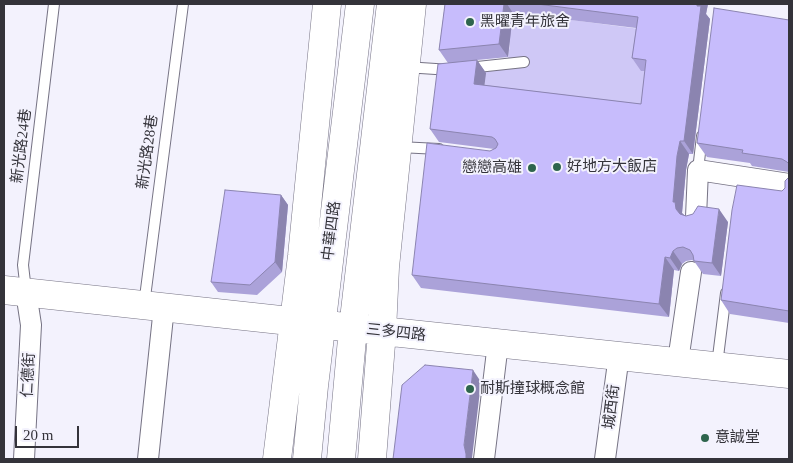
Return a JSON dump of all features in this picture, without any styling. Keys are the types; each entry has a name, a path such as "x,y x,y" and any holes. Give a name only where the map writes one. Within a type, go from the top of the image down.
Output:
{"street":[{"name":"中華四路","path":"307,459 308,323 327,4"},
{"name":"中華四路","path":"277,459 308,323 360,4"},
{"path":"341,459 353,328 391,4"},
{"path":"372,459 385,267 412,4"},
{"path":"696,217 698,170 789,184"},
{"path":"678,361 690,272"},
{"name":"三多四路","path":"15,291 382,332 678,361 789,374"},
{"name":"仁德街","path":"15,291 31,325 24,459"},
{"path":"148,459 154,306"},
{"path":"484,459 498,343"},
{"name":"城西街","path":"605,459 619,355"}],"lane":[{"name":"新光路24巷","path":"15,291 23,265 54,4"},
{"name":"新光路28巷","path":"154,306 183,4"},
{"path":"405,67 448,70 524,62"},
{"path":"698,170 704,122"},
{"path":"397,146 446,150"},
{"path":"717,366 728,278"}],"shaded area":[{"path":"495,10 663,32 655,73 648,131 481,110 487,64 507,66 510,43"}],"building":[{"path":"445,4 504,4 499,44 439,50"},
{"path":"537,4 697,4 697,6 701,6 684,141 680,141 677,156 673,202 675,202 676,209 680,214 686,216 693,214 698,206 719,209 712,263 694,261 690,250 683,247 673,251 670,258 665,257 659,304 412,275 427,143 490,151 496,148 498,144 492,137 430,129 438,64 477,60 474,84 641,104 646,60 632,58 638,17"},
{"path":"714,8 789,20 789,164 782,159 742,153 743,150 697,143"},
{"path":"789,177 789,311 721,300 732,210 737,185 782,191 785,188 785,181"},
{"path":"225,190 281,195 275,262 250,285 211,282"},
{"path":"425,365 473,370 464,445 466,459 393,459 402,385"}],"place":[{"name":"黑曜青年旅舍","path":"470,22"},
{"name":"好地方大飯店","path":"557,167"},
{"name":"戀戀高雄","path":"532,168"},
{"name":"耐斯撞球概念館","path":"470,389"},
{"name":"意誠堂","path":"705,438"}]}
